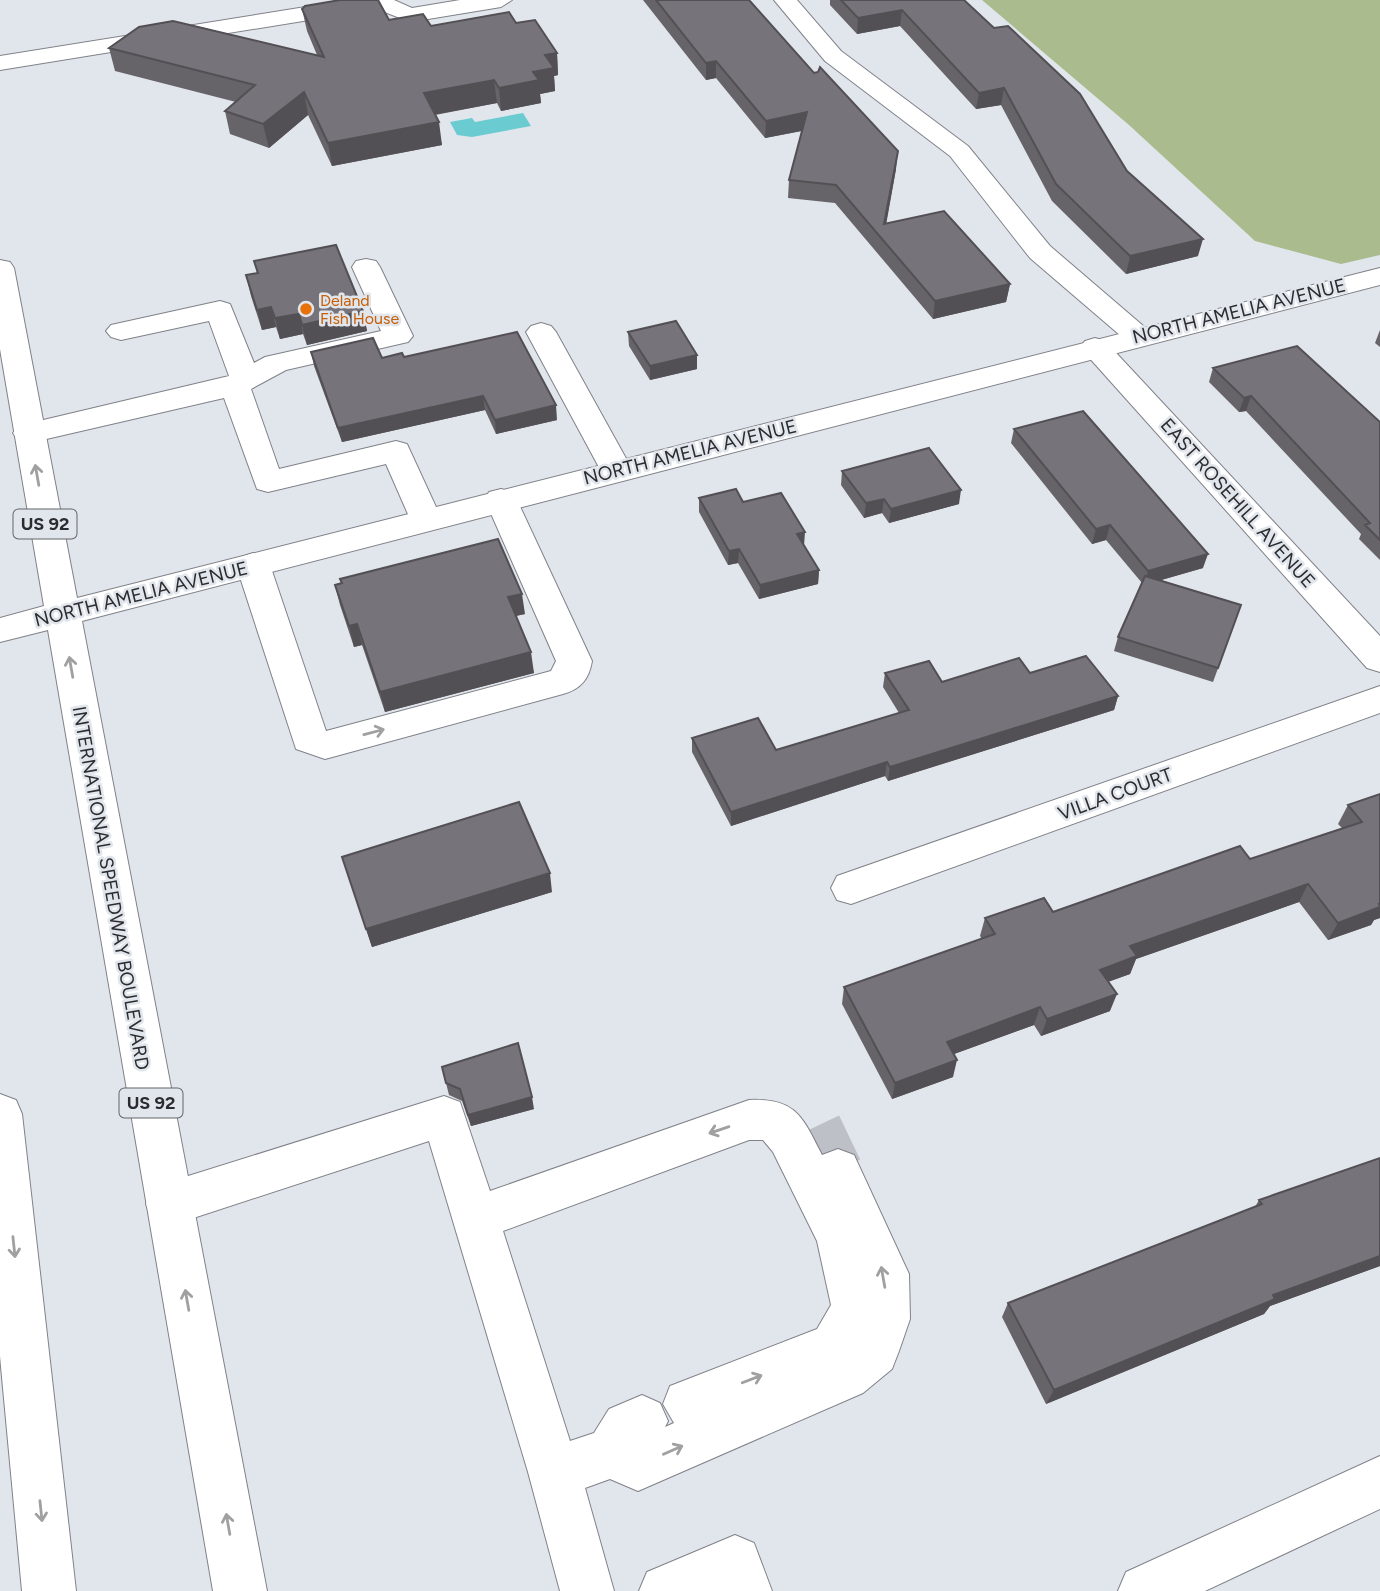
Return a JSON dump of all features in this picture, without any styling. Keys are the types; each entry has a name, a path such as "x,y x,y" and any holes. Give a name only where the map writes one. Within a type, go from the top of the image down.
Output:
{"main road":[{"path":"0,63 379,2 410,15 501,0"},
{"path":"785,0 833,56 959,151 1040,252 1138,336"},
{"path":"29,433 238,384 276,363 398,336 366,267"},
{"name":"INTERNATIONAL SPEEDWAY BOULEVARD","path":"0,268 240,1591"},
{"name":"NORTH AMELIA AVENUE","path":"0,630 1380,276"},
{"path":"121,331 220,310 238,384 235,386 268,482 396,451 426,520"},
{"path":"541,332 617,471"},
{"name":"EAST ROSEHILL AVENUE","path":"1096,347 1380,659"},
{"path":"253,565 309,738 325,745 563,681 572,672 573,661 500,500"},
{"name":"VILLA COURT","path":"851,888 1380,699"},
{"path":"0,1114 49,1591"},
{"path":"169,1204 444,1116 554,1472 587,1591"},
{"path":"475,1219 749,1120 795,1122 789,1137 840,1238 856,1308 834,1347 647,1426 554,1472"},
{"path":"647,1426 638,1465 845,1375 874,1351 885,1319 884,1274 838,1170"},
{"path":"1145,1591 1380,1483"},
{"path":"666,1591 734,1562 745,1591"}],"green space":[{"path":"982,0 1380,0 1380,255 1341,264 1255,241 1129,125"}],"water":[{"path":"523,113 531,126 472,137 457,135 450,122 472,118 475,122"}],"building":[{"path":"340,0 378,0 389,20 423,14 431,26 509,12 516,23 535,20 557,53 545,55 554,68 533,72 539,80 499,88 494,80 424,93 439,122 328,143 304,92 263,124 225,111 255,85 109,48 139,27 173,21 324,57 302,9 305,6"},
{"path":"656,0 749,0 814,73 818,72 820,67 898,151 884,224 944,211 1010,284 935,301 836,185 789,180 807,112 766,121 716,61 706,63"},
{"path":"841,0 964,0 994,28 1008,26 1080,94 1127,171 1203,239 1130,256 1056,184 1004,88 979,93 902,10 858,18"},
{"name":"Deland Fish House","path":"336,245 363,311 302,325 299,314 275,318 271,307 257,310 246,275 258,273 254,261"},
{"path":"676,321 697,355 650,366 628,332"},
{"path":"517,332 556,405 495,420 483,396 338,428 311,352 373,338 382,358 402,353 404,357"},
{"path":"1297,346 1380,422 1380,540 1365,525 1370,523 1251,396 1244,398 1213,368"},
{"path":"1083,411 1208,554 1148,571 1110,525 1096,529 1014,429"},
{"path":"929,448 961,490 891,509 884,499 866,503 842,471"},
{"path":"736,489 743,502 781,493 805,532 797,534 819,570 760,585 739,549 729,551 699,498"},
{"path":"498,539 522,594 508,597 531,652 380,692 357,624 349,626 335,585 342,583 340,579"},
{"path":"1145,576 1241,605 1218,668 1118,637"},
{"path":"1086,656 1118,696 890,767 887,762 731,812 692,738 758,718 776,750 909,710 885,673 929,661 942,682 1019,658 1030,673"},
{"path":"1380,794 1380,907 1338,923 1308,884 1130,946 1137,956 1100,970 1117,994 1047,1019 1040,1007 947,1042 957,1060 895,1083 844,987 995,934 985,918 1044,898 1053,912 1240,846 1250,859 1362,822 1348,805"},
{"path":"519,802 550,873 366,929 342,857"},
{"path":"518,1043 532,1097 468,1115 460,1089 446,1083 442,1067"},
{"path":"1380,1158 1380,1256 1273,1295 1275,1299 1054,1390 1008,1303 1262,1204 1259,1200"}],"tunnel":[{"path":"817,1126 838,1170"}],"place":[{"name":"Deland Fish House","path":"306,309"}]}
